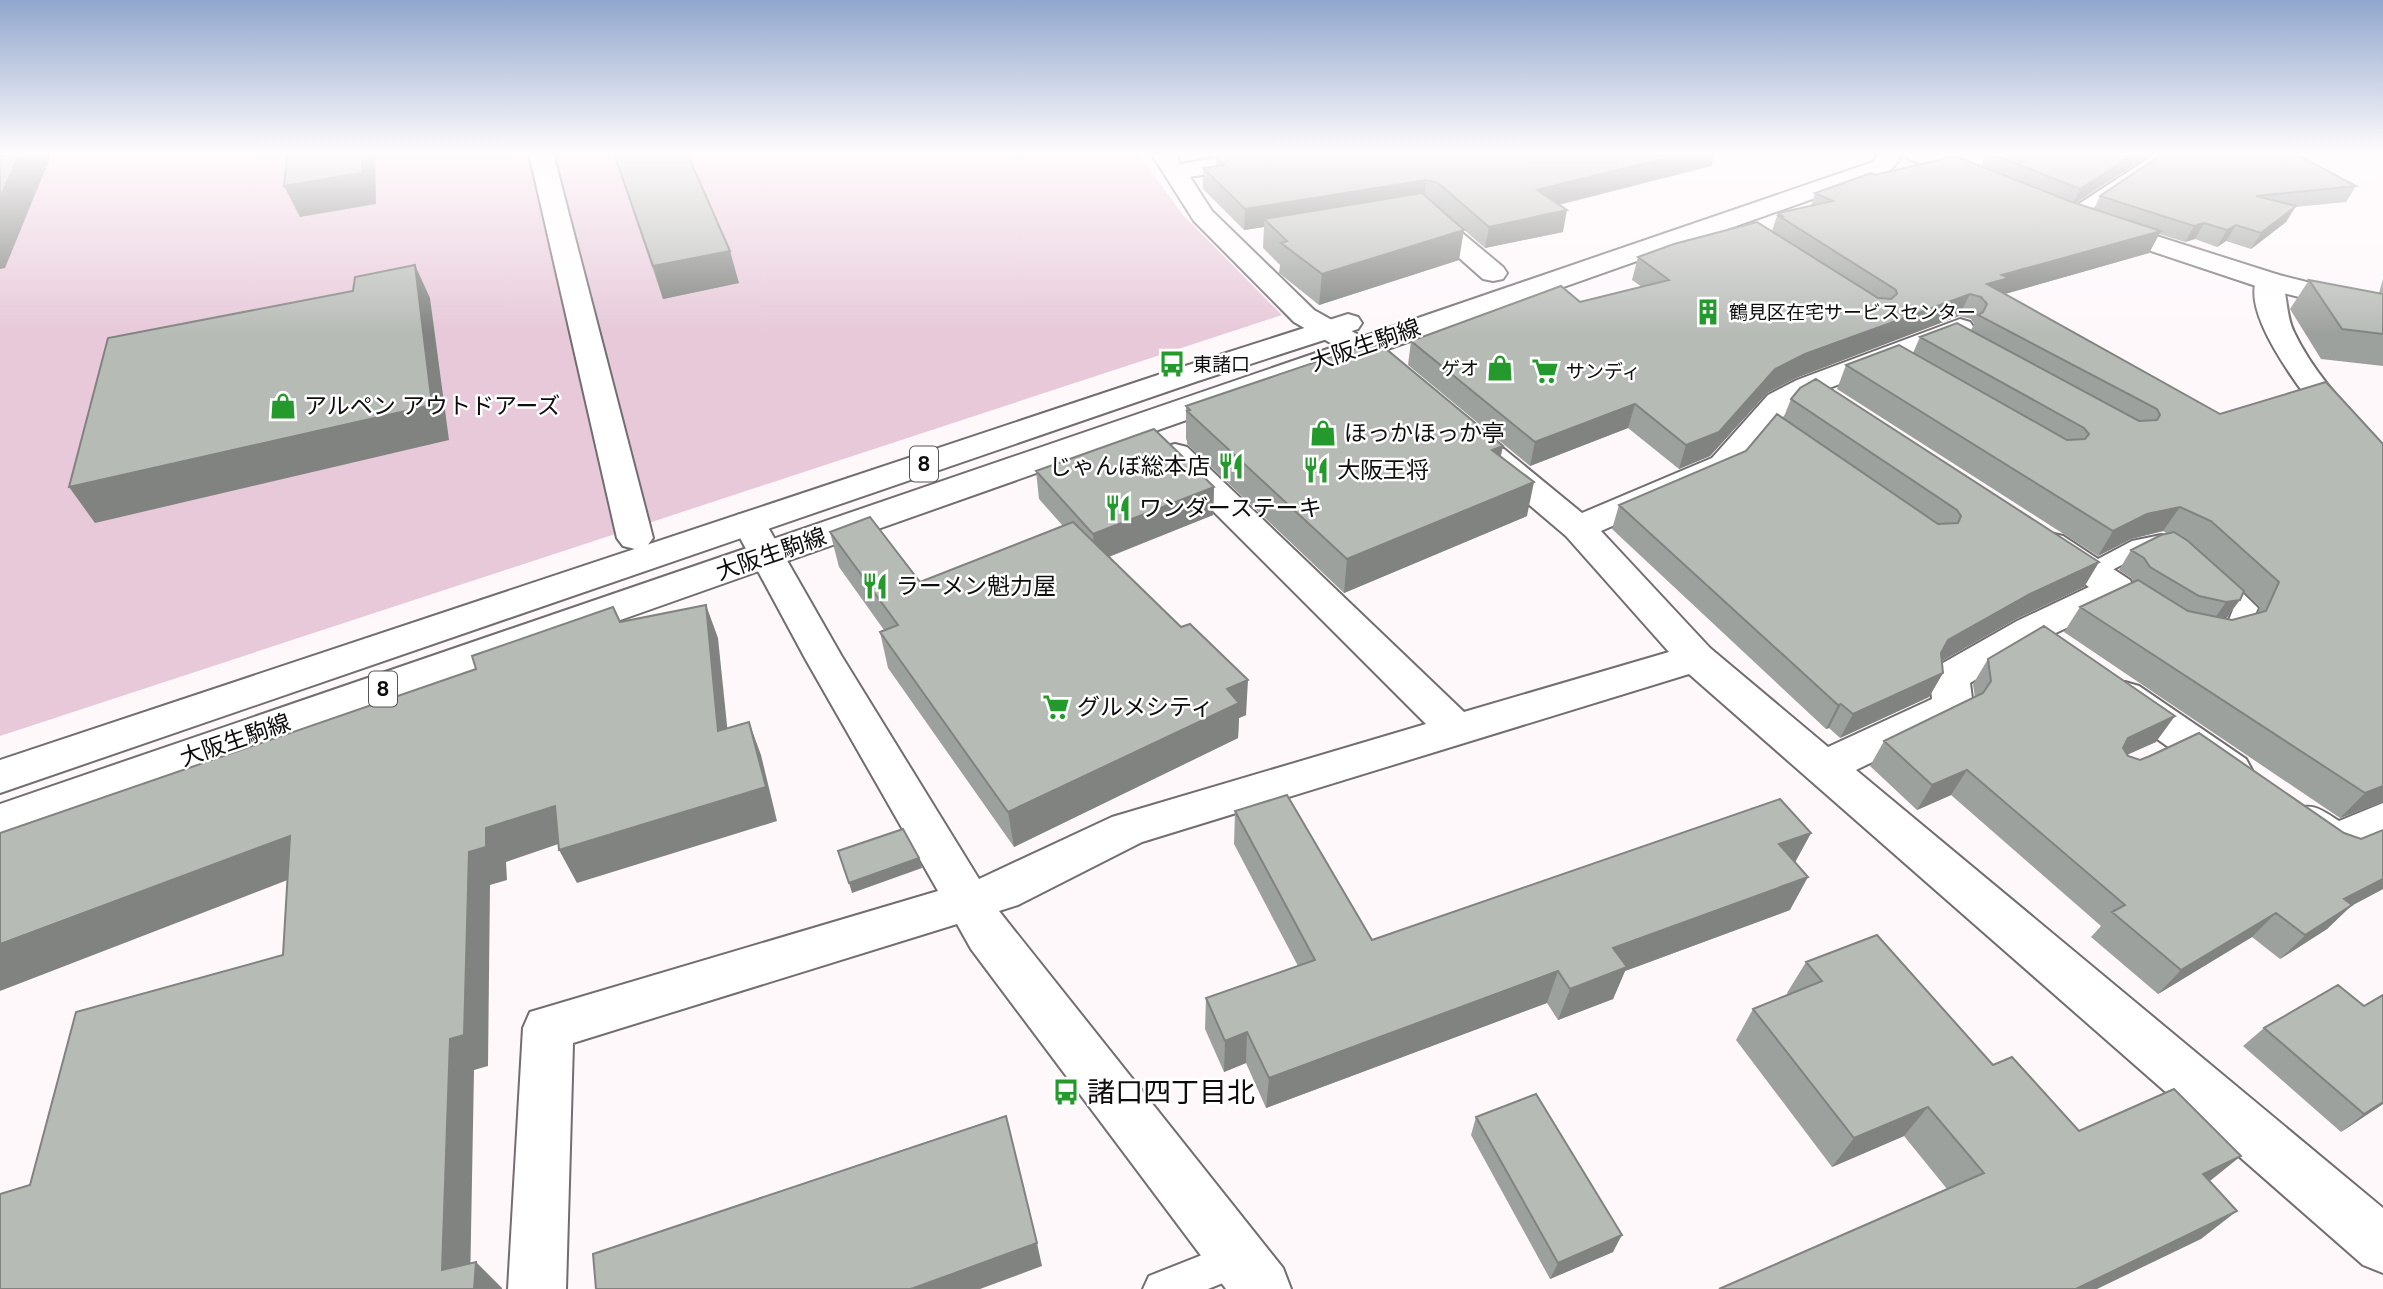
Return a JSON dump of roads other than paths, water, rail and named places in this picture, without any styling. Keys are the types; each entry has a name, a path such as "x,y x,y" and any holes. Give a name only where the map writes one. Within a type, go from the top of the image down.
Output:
{"street":[{"path":"556,213 635,538"},
{"path":"1201,213 1243,241 1304,316 1376,357 1419,393"},
{"path":"1398,216 1413,213"},
{"path":"1426,213 1493,273"},
{"name":"大阪生駒線","path":"0,777 758,539 1144,424 1493,273 1671,213"},
{"name":"大阪生駒線","path":"0,822 758,539 1173,379 1343,339 1739,227 1772,213"},
{"path":"2064,213 2269,281 2383,310"},
{"path":"2269,281 2271,308 2279,332 2324,402 2383,468"},
{"path":"1578,528 1724,465 1768,425 1779,402 1808,387 1899,363 1957,336"},
{"path":"1808,387 1842,409"},
{"path":"1144,424 1457,730"},
{"path":"1461,429 1578,528 1696,658 2383,1245"},
{"path":"1824,768 1953,706 1950,677 2030,630 2115,588 2024,526"},
{"path":"758,539 825,660 988,935 1251,1274"},
{"path":"2030,630 2064,654"},
{"path":"537,1289 548,1027 1002,891 1128,829 1696,658"},
{"path":"2098,677 2177,745 2268,795 2337,843 2375,834"}],"lane":[{"path":"2071,216 2075,213"},
{"path":"2115,588 2140,547 2164,541 2184,554"},
{"path":"2191,630 2214,635 2237,628 2246,608 2202,569"},
{"path":"1162,1289 1251,1274"}],"place":[{"name":"鶴見区在宅サービスセンター","path":"1708,312"},
{"name":"東諸口","path":"1172,364"},
{"name":"ゲオ","path":"1500,368"},
{"name":"サンディ","path":"1545,371"},
{"name":"アルペン アウトドアーズ","path":"283,406"},
{"name":"ほっかほっか亭","path":"1323,433"},
{"name":"じゃんぼ総本店","path":"1231,466"},
{"name":"大阪王将","path":"1316,470"},
{"name":"ワンダーステーキ","path":"1118,508"},
{"name":"ラーメン魁力屋","path":"875,586"},
{"name":"グルメシティ","path":"1056,707"},
{"name":"諸口四丁目北","path":"1066,1092"}]}
